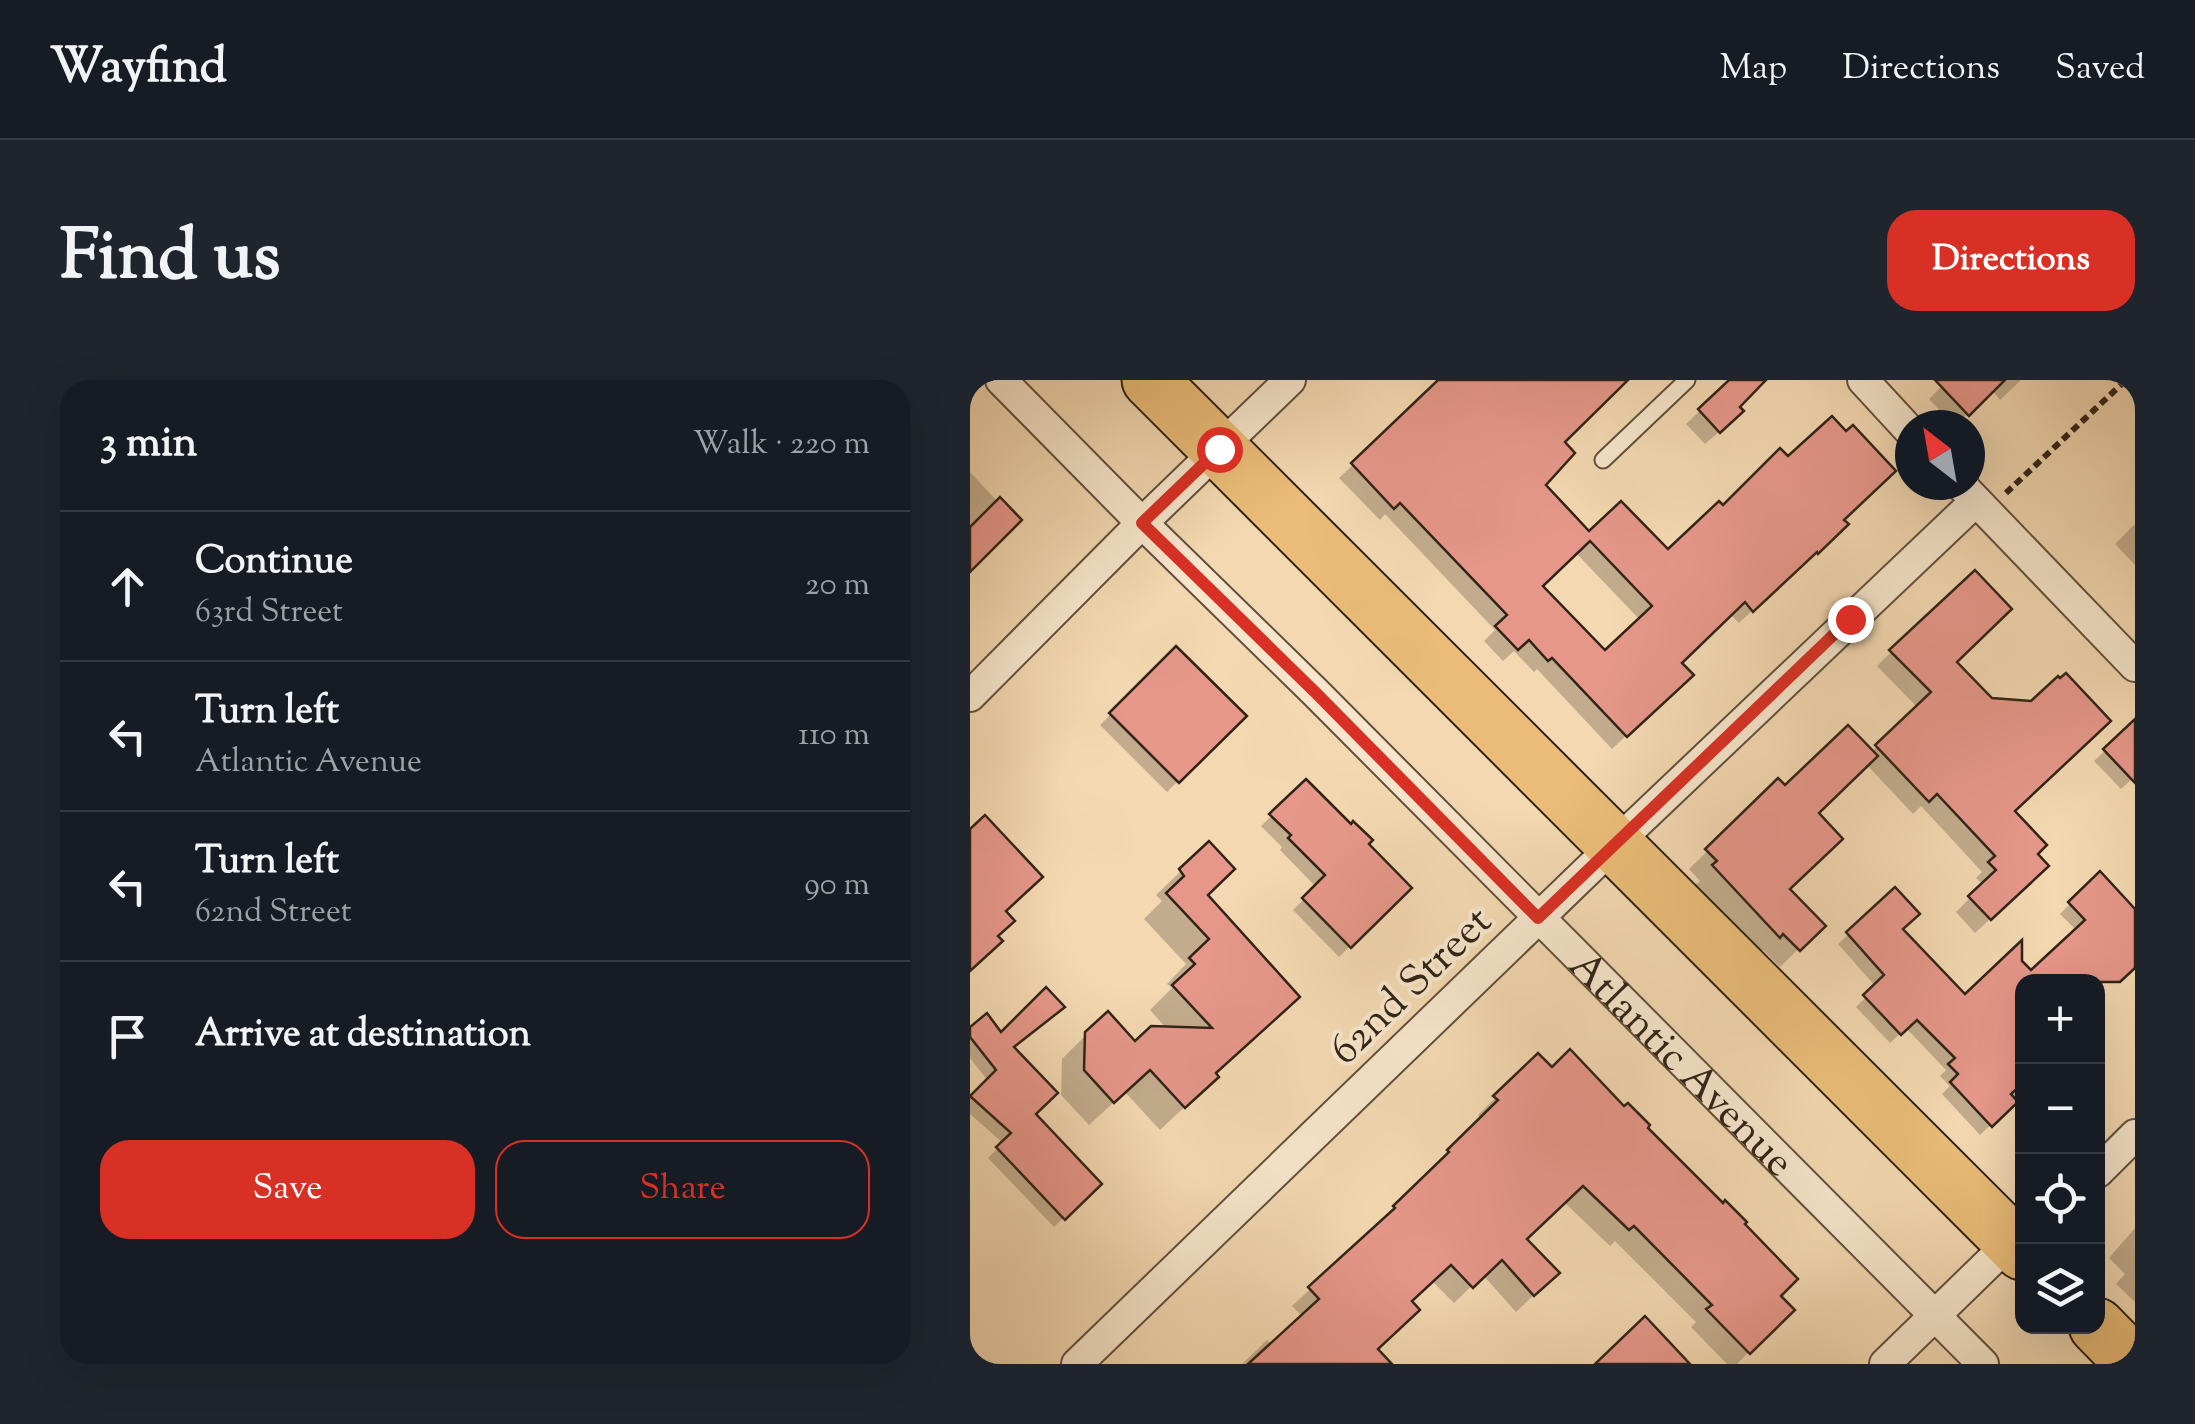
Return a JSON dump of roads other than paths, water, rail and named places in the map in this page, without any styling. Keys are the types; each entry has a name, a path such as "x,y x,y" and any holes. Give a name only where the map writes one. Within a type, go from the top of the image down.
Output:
{"highway":[{"path":"1150,380 2015,1239"},
{"path":"2105,1334 2134,1364"}],"street":[{"name":"Atlantic Avenue","path":"1001,380 1983,1364"},
{"path":"970,696 1290,380"},
{"path":"1863,380 1895,414"},
{"name":"62nd Street","path":"1077,1364 1974,500"},
{"path":"1976,500 2135,666"},
{"path":"2105,1165 2135,1135"},
{"path":"1885,1364 2018,1244"}],"lane":[{"path":"1602,460 1687,380"}]}
